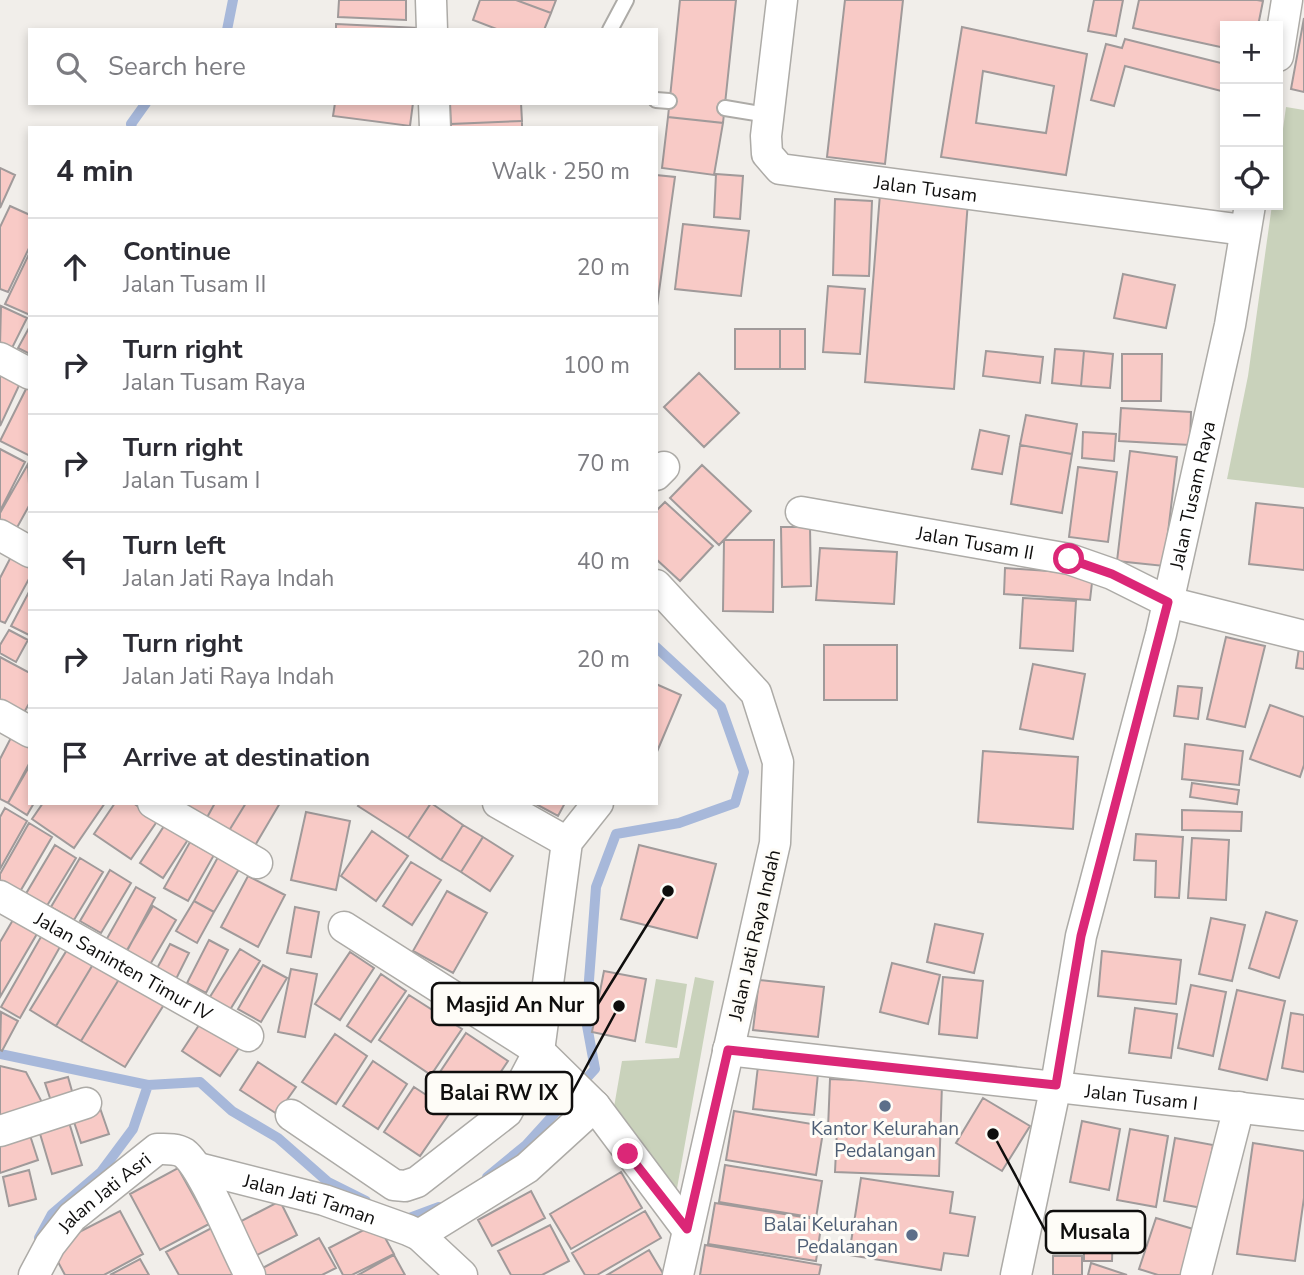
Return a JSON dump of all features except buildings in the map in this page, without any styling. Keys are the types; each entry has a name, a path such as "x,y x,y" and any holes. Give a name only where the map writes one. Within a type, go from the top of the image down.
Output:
{"street":[{"name":"Jalan Tusam","path":"782,0 766,115 767,154 780,169 1247,217"},
{"path":"1283,25 1287,0"},
{"path":"434,105 435,126"},
{"name":"Jalan Tusam Raya","path":"1016,1275 1056,1085 1081,936 1168,602 1230,325 1247,217"},
{"path":"0,358 28,373"},
{"name":"Jalan Tusam II","path":"801,512 1069,559 1112,574 1168,602 1304,636"},
{"path":"0,535 28,551"},
{"name":"Jalan Jati Raya Indah","path":"658,587 756,693 778,762 775,843 678,1275"},
{"path":"0,715 28,731"},
{"path":"156,805 257,863"},
{"path":"502,805 567,842"},
{"path":"292,1115 394,1185 404,1186 417,1182 507,1112 544,1055 567,842 596,805"},
{"name":"Jalan Saninten Timur IV","path":"0,895 248,1036"},
{"path":"344,927 544,1055 592,1103 687,1229"},
{"name":"Jalan Tusam I","path":"728,1050 1304,1115"},
{"path":"0,1131 86,1103"},
{"path":"419,1235 527,1168 592,1103"},
{"path":"1196,1275 1240,1107"},
{"name":"Jalan Jati Asri","path":"34,1275 50,1245 72,1217 157,1149 182,1152 198,1168"},
{"path":"198,1168 250,1275"},
{"name":"Jalan Jati Taman","path":"198,1168 324,1200 419,1235 462,1275"}],"lane":[{"path":"611,28 626,0"},
{"path":"724,108 766,115"}],"green space":[{"path":"1286,107 1304,110 1304,488 1227,479 1248,376 1271,210 1283,210 1283,129"},
{"path":"695,977 714,981 676,1194 614,1107 622,1061 679,1058"},
{"path":"656,979 687,984 677,1048 645,1043"}],"waterway":[{"path":"227,28 233,0"},
{"path":"132,126 145,105"},
{"path":"487,1177 526,1145 595,1069 586,1020 596,887 616,834 679,823 735,803 744,772 721,707 658,649"},
{"path":"0,1054 148,1085 200,1082 232,1111 278,1138 328,1182 366,1201"},
{"path":"39,1238 52,1214 101,1172 133,1129 148,1085"},
{"path":"404,1220 439,1207"}],"place":[{"name":"Masjid An Nur","path":"668,891"},
{"name":"Balai RW IX","path":"619,1006"},
{"name":"Kantor Kelurahan Pedalangan","path":"885,1106"},
{"name":"Musala","path":"993,1134"},
{"name":"Balai Kelurahan Pedalangan","path":"912,1235"}],"route":[{"path":"628,1154 687,1229 728,1050 1056,1085 1081,936 1168,602 1112,574 1069,559"}]}
